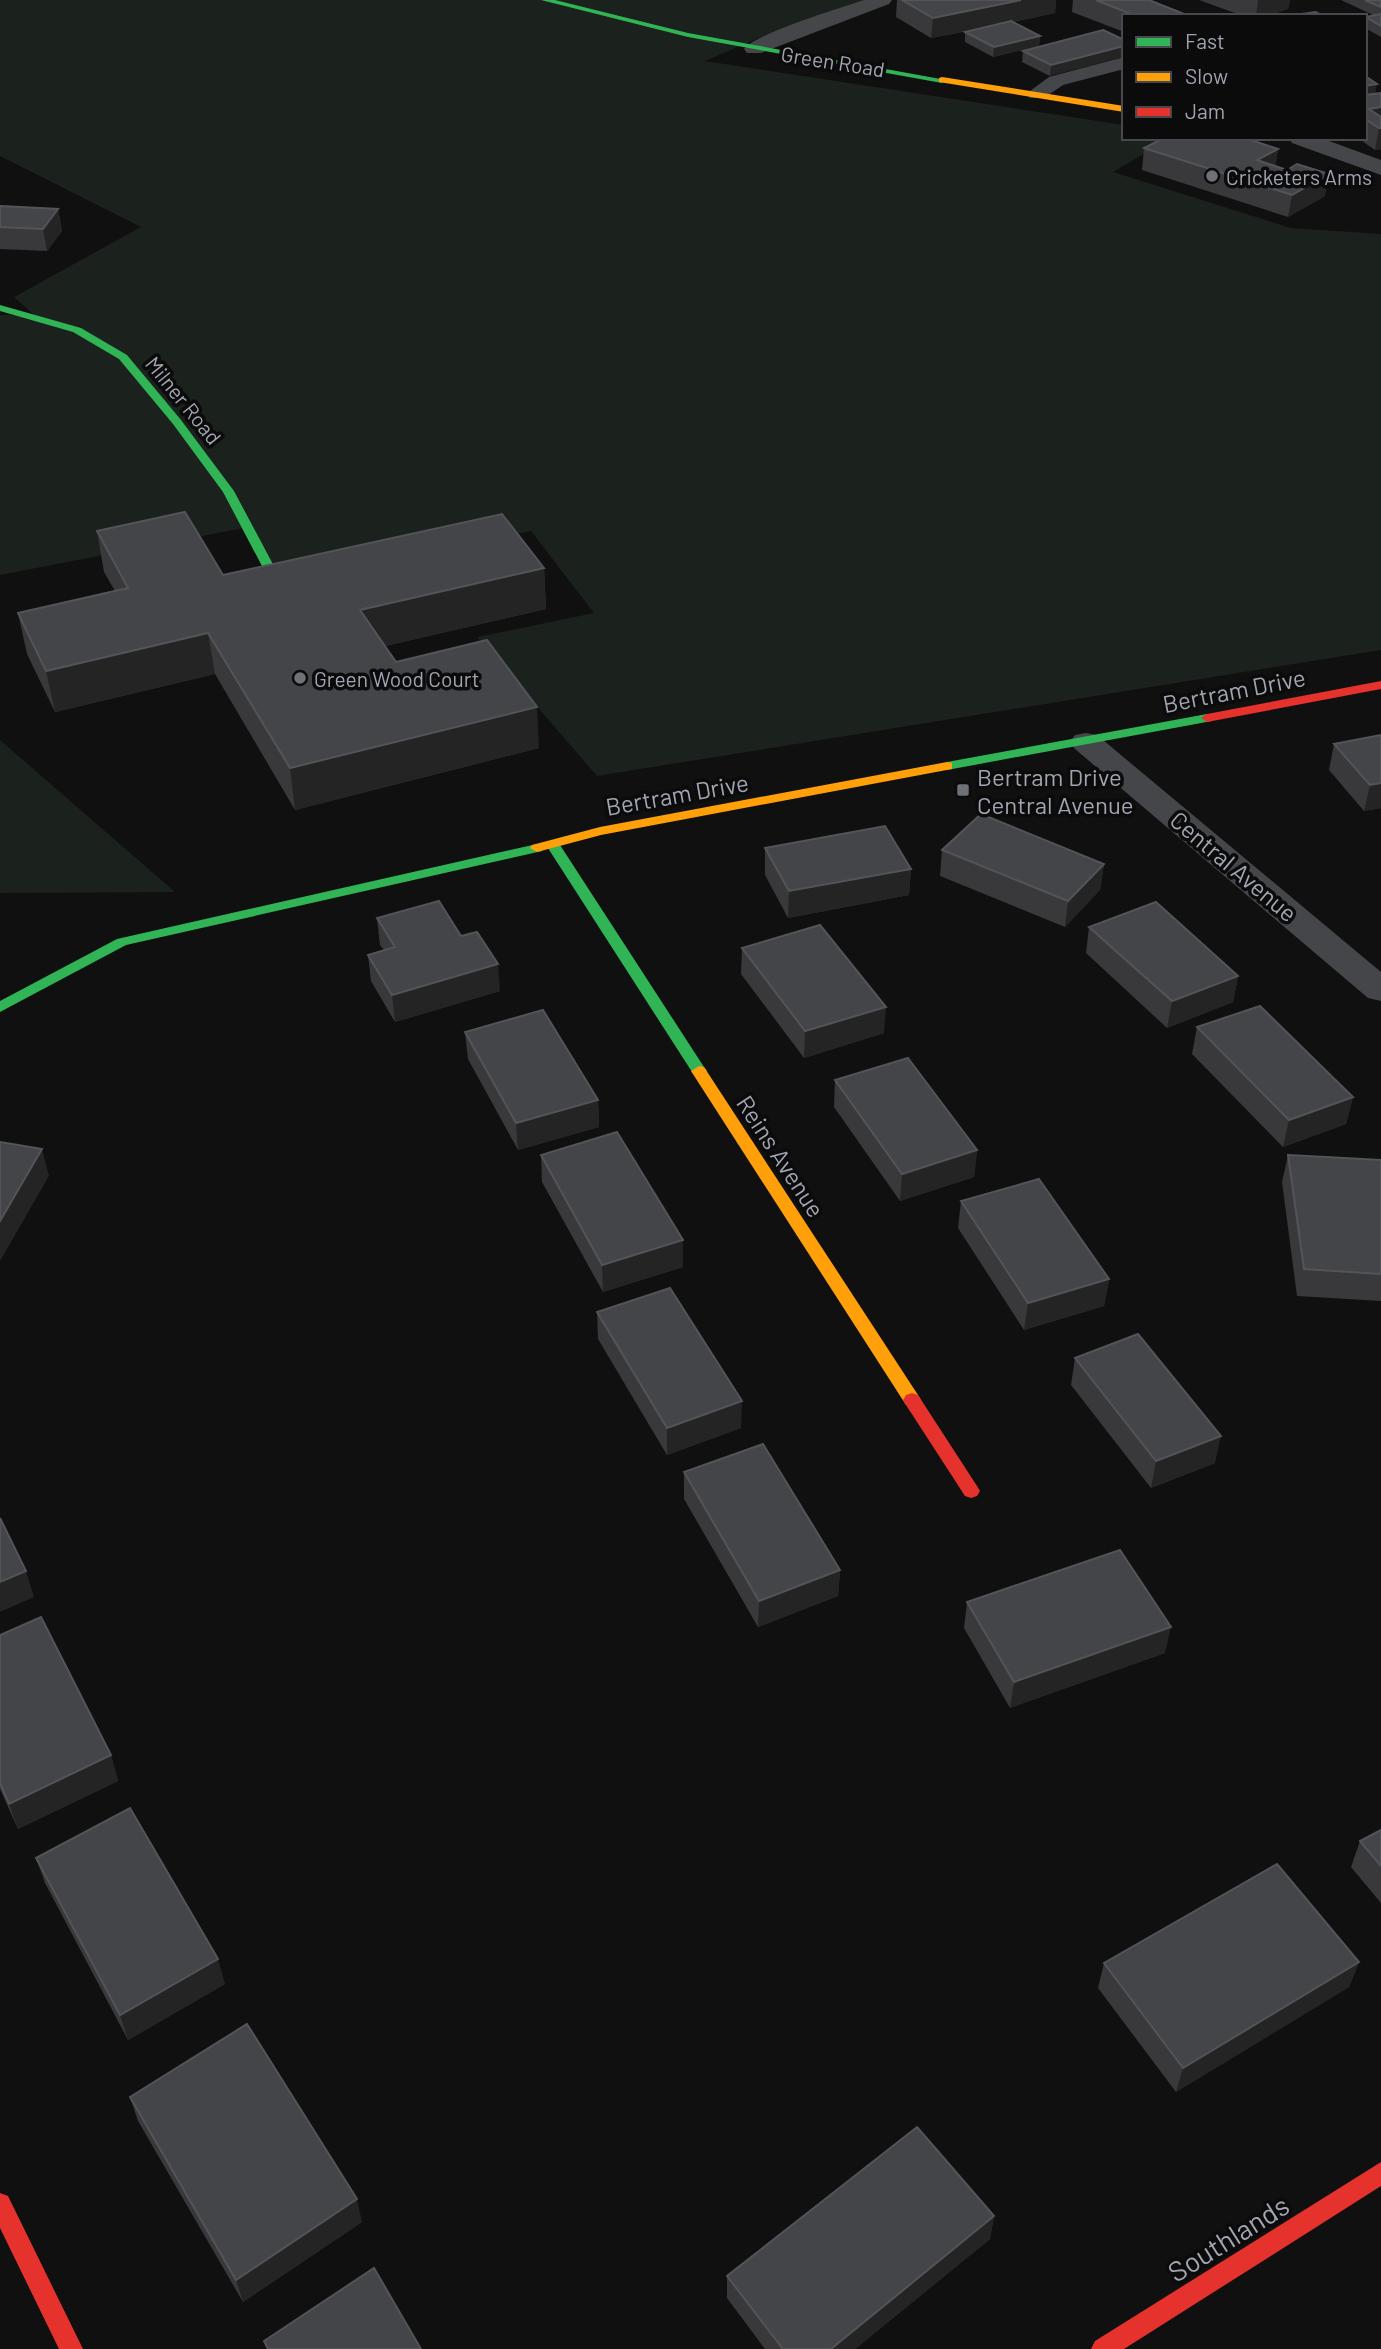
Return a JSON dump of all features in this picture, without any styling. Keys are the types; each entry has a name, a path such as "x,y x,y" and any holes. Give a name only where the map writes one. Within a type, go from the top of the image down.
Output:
{"street":[{"name":"Green Road","path":"545,0 754,49 1122,109"},
{"path":"754,49 882,0"},
{"path":"1037,94 1056,81 1122,64"},
{"path":"1305,140 1381,168"},
{"name":"Milner Road","path":"0,308 77,330 123,358 177,422 228,491 278,584"},
{"name":"Bertram Drive","path":"0,1007 122,942 554,845 600,831 1381,685"},
{"name":"Central Avenue","path":"1086,742 1381,990"},
{"name":"Reins Avenue","path":"554,845 971,1491"},
{"name":"Southlands","path":"1103,2349 1381,2173"},
{"path":"0,2204 71,2349"}],"shaded area":[{"path":"0,0 865,0 775,31 705,61 1122,125 1122,140 1168,140 1113,172 1291,228 1381,234 1381,650 597,776 477,637 594,613 531,531 278,585 249,527 0,575 0,315 34,315 14,297 141,227 0,156"},
{"path":"0,740 175,892 0,893"}],"building":[{"path":"902,0 1021,0 933,18"},
{"path":"1096,0 1149,0 1184,14 1131,14"},
{"path":"1365,0 1381,0 1381,7"},
{"path":"1381,14 1381,26 1367,18"},
{"path":"1011,21 1040,36 994,47 965,32"},
{"path":"1103,30 1122,39 1122,47 1051,65 1023,51"},
{"path":"1367,77 1377,84 1367,86"},
{"path":"1381,93 1381,107 1369,109 1381,117 1381,128 1367,120 1367,95"},
{"path":"1160,140 1251,140 1278,149 1257,160 1287,170 1297,164 1329,174 1292,195 1144,148"},
{"path":"0,206 58,209 43,229 0,227"},
{"path":"185,512 223,575 502,514 544,568 360,610 396,662 487,640 537,707 290,768 208,633 46,671 18,613 128,588 97,531"},
{"path":"1381,735 1381,783 1370,785 1334,744"},
{"path":"981,814 1104,864 1068,901 942,850"},
{"path":"885,826 911,869 789,891 765,848"},
{"path":"439,901 461,936 477,932 498,964 392,995 368,955 395,947 377,918"},
{"path":"1156,902 1238,976 1172,1001 1089,927"},
{"path":"820,925 886,1007 805,1031 742,948"},
{"path":"1260,1006 1353,1097 1289,1120 1197,1027"},
{"path":"543,1010 598,1100 516,1123 465,1032"},
{"path":"908,1058 977,1150 902,1174 835,1080"},
{"path":"617,1132 683,1240 602,1265 541,1155"},
{"path":"0,1142 42,1149 0,1221"},
{"path":"1288,1155 1381,1160 1381,1274 1304,1269"},
{"path":"1039,1179 1109,1279 1028,1303 961,1201"},
{"path":"670,1288 742,1401 667,1428 597,1312"},
{"path":"1138,1334 1221,1436 1156,1461 1075,1358"},
{"path":"763,1444 840,1570 759,1601 684,1472"},
{"path":"0,1518 26,1571 0,1582"},
{"path":"1120,1550 1171,1627 1014,1682 967,1602"},
{"path":"41,1617 111,1755 9,1804 0,1783 0,1635"},
{"path":"130,1808 218,1959 120,2015 36,1858"},
{"path":"1381,1830 1381,1866 1360,1841"},
{"path":"1277,1864 1359,1962 1183,2068 1104,1963"},
{"path":"247,2024 357,2199 236,2280 130,2097"},
{"path":"917,2127 994,2216 831,2349 783,2349 727,2276"},
{"path":"374,2268 421,2349 268,2349 264,2341"}],"traffic: fast":[{"path":"545,0 688,35 942,80"},
{"path":"0,308 77,330 123,357 177,422 228,491 278,585"},
{"path":"947,766 1207,718"},
{"path":"553,845 699,1071"},
{"path":"0,1007 122,942 537,848"}],"traffic: slow":[{"path":"942,80 1122,109"},
{"path":"537,848 600,831 947,766"},
{"path":"699,1071 912,1400"}],"traffic: jam":[{"path":"1207,718 1381,685"},
{"path":"912,1400 971,1491"},
{"path":"1103,2349 1381,2173"},
{"path":"0,2204 71,2349"}],"place":[{"name":"Cricketers Arms","path":"1212,176"},
{"name":"Green Wood Court","path":"300,678"},
{"name":"Bertram Drive Central Avenue","path":"963,790"}]}
